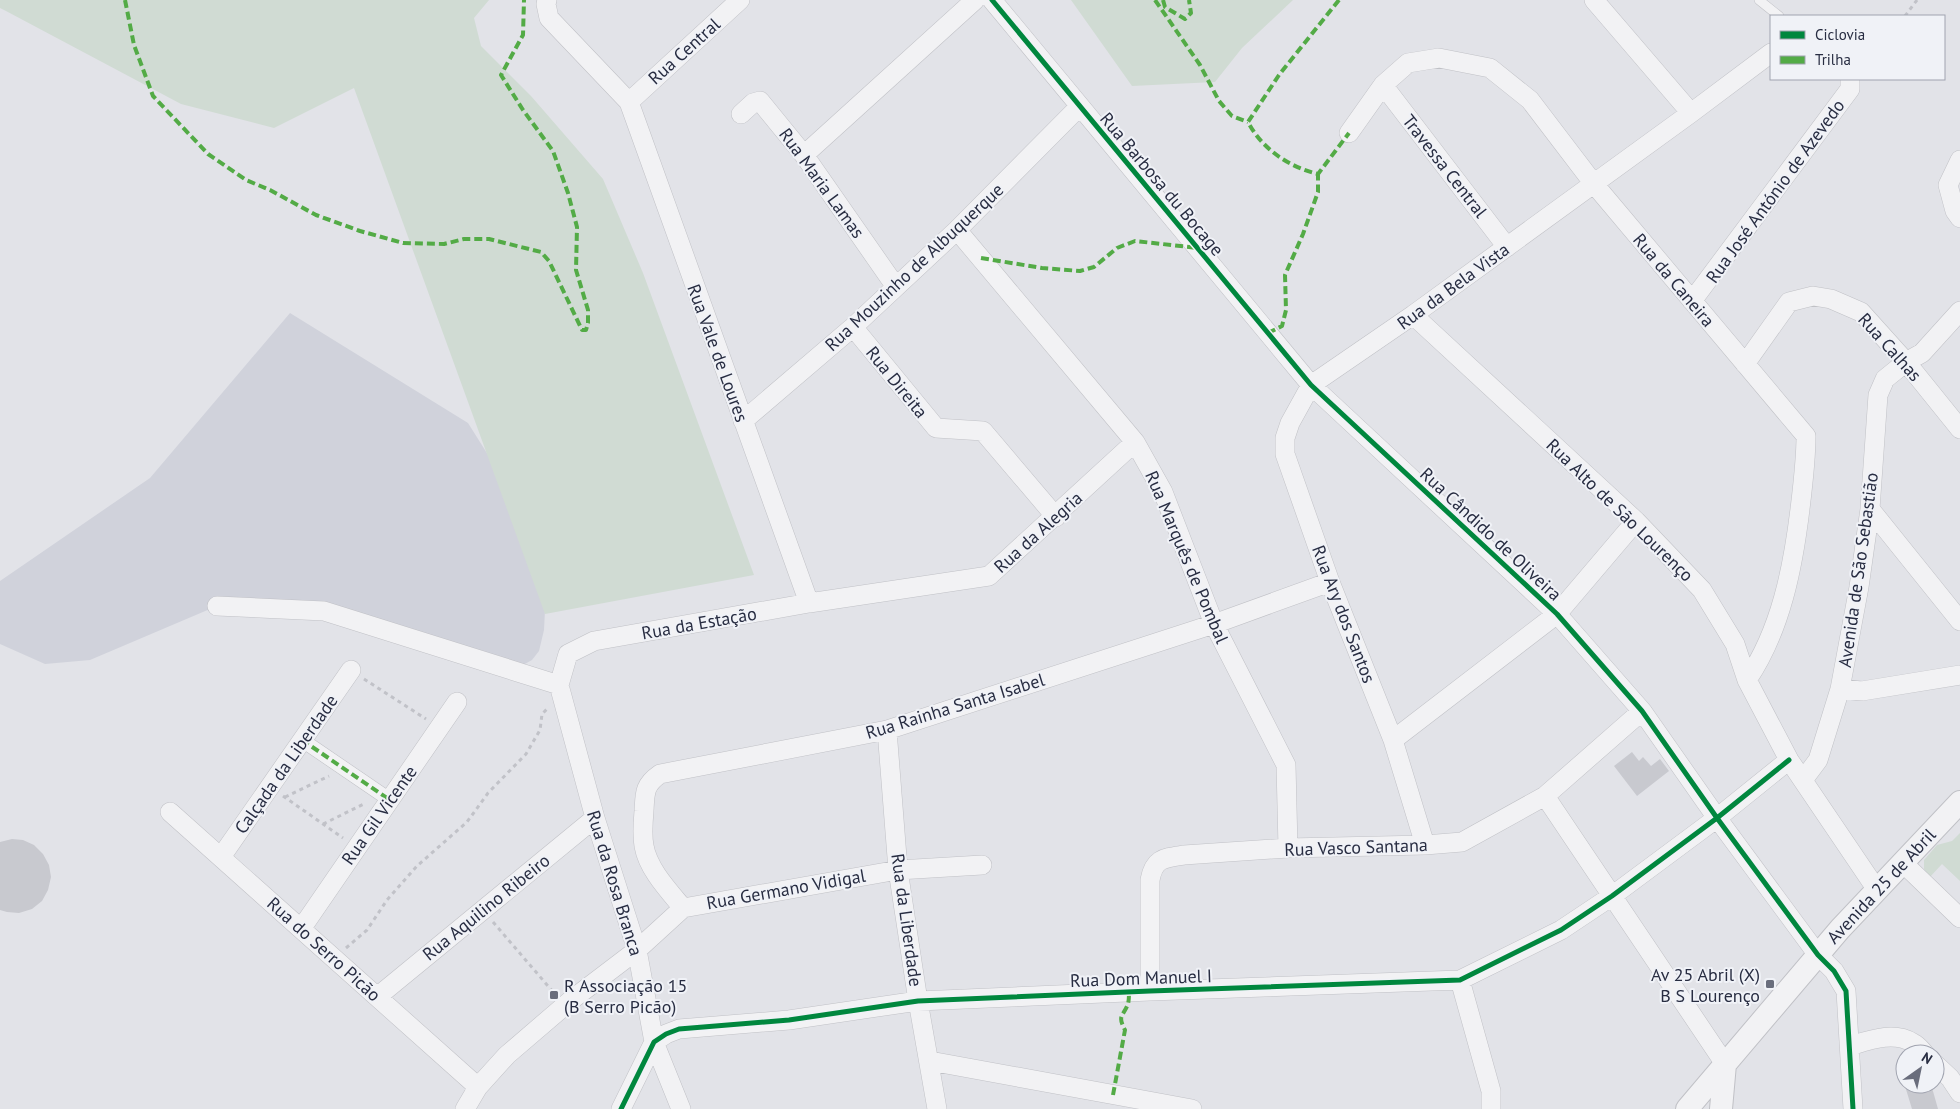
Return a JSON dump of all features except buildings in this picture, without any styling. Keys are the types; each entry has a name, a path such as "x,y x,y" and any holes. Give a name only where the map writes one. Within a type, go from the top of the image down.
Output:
{"street":[{"path":"547,0 549,18 628,102"},
{"name":"Rua Central","path":"628,102 740,0"},
{"path":"804,155 975,0"},
{"name":"Rua Barbosa du Bocage","path":"992,0 1311,385"},
{"path":"1594,0 1691,114"},
{"path":"1594,184 1770,54"},
{"name":"Rua da Caneira","path":"1349,133 1383,85 1408,63 1439,58 1490,68 1530,100 1594,184 1806,436 1806,458 1794,560 1769,641 1761,660 1747,680"},
{"name":"Rua José António de Azevedo","path":"1692,302 1850,89 1850,80"},
{"name":"Travessa Central","path":"1383,85 1507,246"},
{"name":"Rua Maria Lamas","path":"741,114 753,103 760,101 804,155 896,287"},
{"name":"Rua Vale de Loures","path":"628,102 809,603"},
{"name":"Rua Mouzinho de Albuquerque","path":"743,421 853,327 957,230 1080,106"},
{"path":"1960,160 1948,185 1955,211 1960,218"},
{"name":"Rua da Bela Vista","path":"1311,385 1413,315 1594,184"},
{"name":"Rua Marquês de Pombal","path":"957,230 1135,442 1163,492 1214,624 1286,765 1288,848"},
{"name":"Rua Calhas","path":"1745,364 1789,302 1813,296 1831,299 1861,312 1906,362 1960,429"},
{"name":"Avenida de São Sebastião","path":"1803,780 1818,760 1840,690 1859,587 1870,509 1878,395 1885,379 1906,362 1922,353 1960,311"},
{"name":"Rua Alto de São Lourenço","path":"1413,315 1636,521 1702,590 1736,644 1747,680 1788,760 1877,890"},
{"name":"Rua Direita","path":"853,327 936,428 983,431 1056,517"},
{"name":"Rua Ary dos Santos","path":"1311,385 1290,423 1285,438 1286,454 1330,582 1393,740 1425,845"},
{"name":"Rua Cândido de Oliveira","path":"1311,385 1557,614 1642,711 1717,818 1818,955 1834,971 1846,990 1853,1109"},
{"name":"Rua da Alegria","path":"864,595 989,576 1056,517 1135,442"},
{"path":"1870,509 1960,621"},
{"path":"1393,740 1557,614 1636,521"},
{"name":"Rua Rainha Santa Isabel","path":"683,908 663,883 652,865 644,846 645,793 650,781 660,774 887,730 1214,624 1330,582"},
{"name":"Rua da Estação","path":"560,689 568,654 594,641 864,595"},
{"path":"217,606 324,611 560,689"},
{"name":"Calçada da Liberdade","path":"221,857 277,792 302,740 351,670"},
{"path":"1840,690 1862,691 1960,675"},
{"name":"Rua da Rosa Branca","path":"560,689 595,818 637,950 654,1042 681,1109"},
{"name":"Rua Gil Vicente","path":"301,929 357,847 386,797 457,702"},
{"name":"Rua Vasco Santana","path":"1150,991 1150,880 1152,869 1159,860 1184,855 1288,848 1425,845 1462,842 1545,796 1642,711"},
{"name":"Rua da Liberdade","path":"887,730 898,870 937,1109"},
{"path":"302,740 386,797"},
{"name":"Rua Dom Manuel I","path":"654,1042 666,1034 679,1029 789,1020 918,1001 1460,980 1561,930 1612,896 1717,818 1788,760"},
{"path":"1545,796 1725,1064 1721,1109"},
{"name":"Avenida 25 de Abril","path":"1688,1109 1818,955 1960,802"},
{"name":"Rua do Serro Picão","path":"170,812 478,1087"},
{"name":"Rua Aquilino Ribeiro","path":"377,997 595,818"},
{"path":"1903,863 1960,918"},
{"name":"Rua Germano Vidigal","path":"464,1109 478,1087 507,1055 565,1006 637,950 683,908 898,870 982,865"},
{"path":"1460,980 1491,1091 1491,1109"},
{"path":"1850,1046 1876,1038 1894,1038 1915,1044"},
{"path":"621,1109 654,1042"},
{"path":"930,1061 1192,1109"},
{"path":"1945,1073 1960,1093"}],"lane":[{"path":"1759,0 1778,15"}],"path":[{"path":"1906,15 1917,0"},
{"path":"351,670 439,728"},
{"path":"333,957 367,930 387,900 411,873 467,822 488,793 526,754 540,730 542,714 560,689"},
{"path":"277,792 344,769"},
{"path":"277,792 357,847"},
{"path":"323,824 386,797"},
{"path":"482,910 565,1006"}],"shaded area":[{"path":"0,0 489,0 474,18 481,46 531,96 603,179 643,273 754,575 545,614 354,88 274,128 181,104 0,8"},
{"path":"1071,0 1293,0 1242,48 1215,82 1132,86"},
{"path":"290,313 468,423 548,550 544,630 539,651 532,660 523,665 324,611 217,606 90,660 45,664 0,644 0,581 150,478"},
{"path":"1960,833 1960,881 1942,864 1930,877 1924,869 1924,860 1937,845 1952,841"}],"marked path":[{"path":"125,0 134,45 153,96 208,154 246,180 270,190 316,215 360,231 403,243 444,244 464,239 489,239 541,252 549,261 582,330 586,330 588,310 576,270 577,227 568,193 553,151 523,110 501,75 523,35 524,0"},
{"path":"1155,0 1200,65 1219,101 1232,116 1248,122"},
{"path":"1163,0 1165,7 1185,19 1191,13 1189,0"},
{"path":"1339,0 1279,75 1248,122 1261,141 1277,156 1297,167 1318,174 1349,133"},
{"path":"1268,333 1282,326 1286,310 1285,275 1303,234 1318,192 1318,174"},
{"path":"981,258 1042,268 1080,271 1094,267 1117,248 1135,241 1198,248"},
{"path":"302,740 390,800"},
{"path":"1113,1095 1125,1030 1121,1019 1128,1004 1129,992"}],"cycle path":[{"path":"992,0 1311,385 1557,614 1642,711 1717,818 1818,955 1834,971 1846,991 1853,1109"},
{"path":"621,1109 654,1042 666,1034 679,1029 789,1020 918,1001 1460,980 1561,930 1612,896 1717,818 1789,760"}],"place":[{"name":"Av 25 Abril (X) B S Lourenço","path":"1770,984"},
{"name":"R Associação 15 (B Serro Picão)","path":"554,995"}]}
